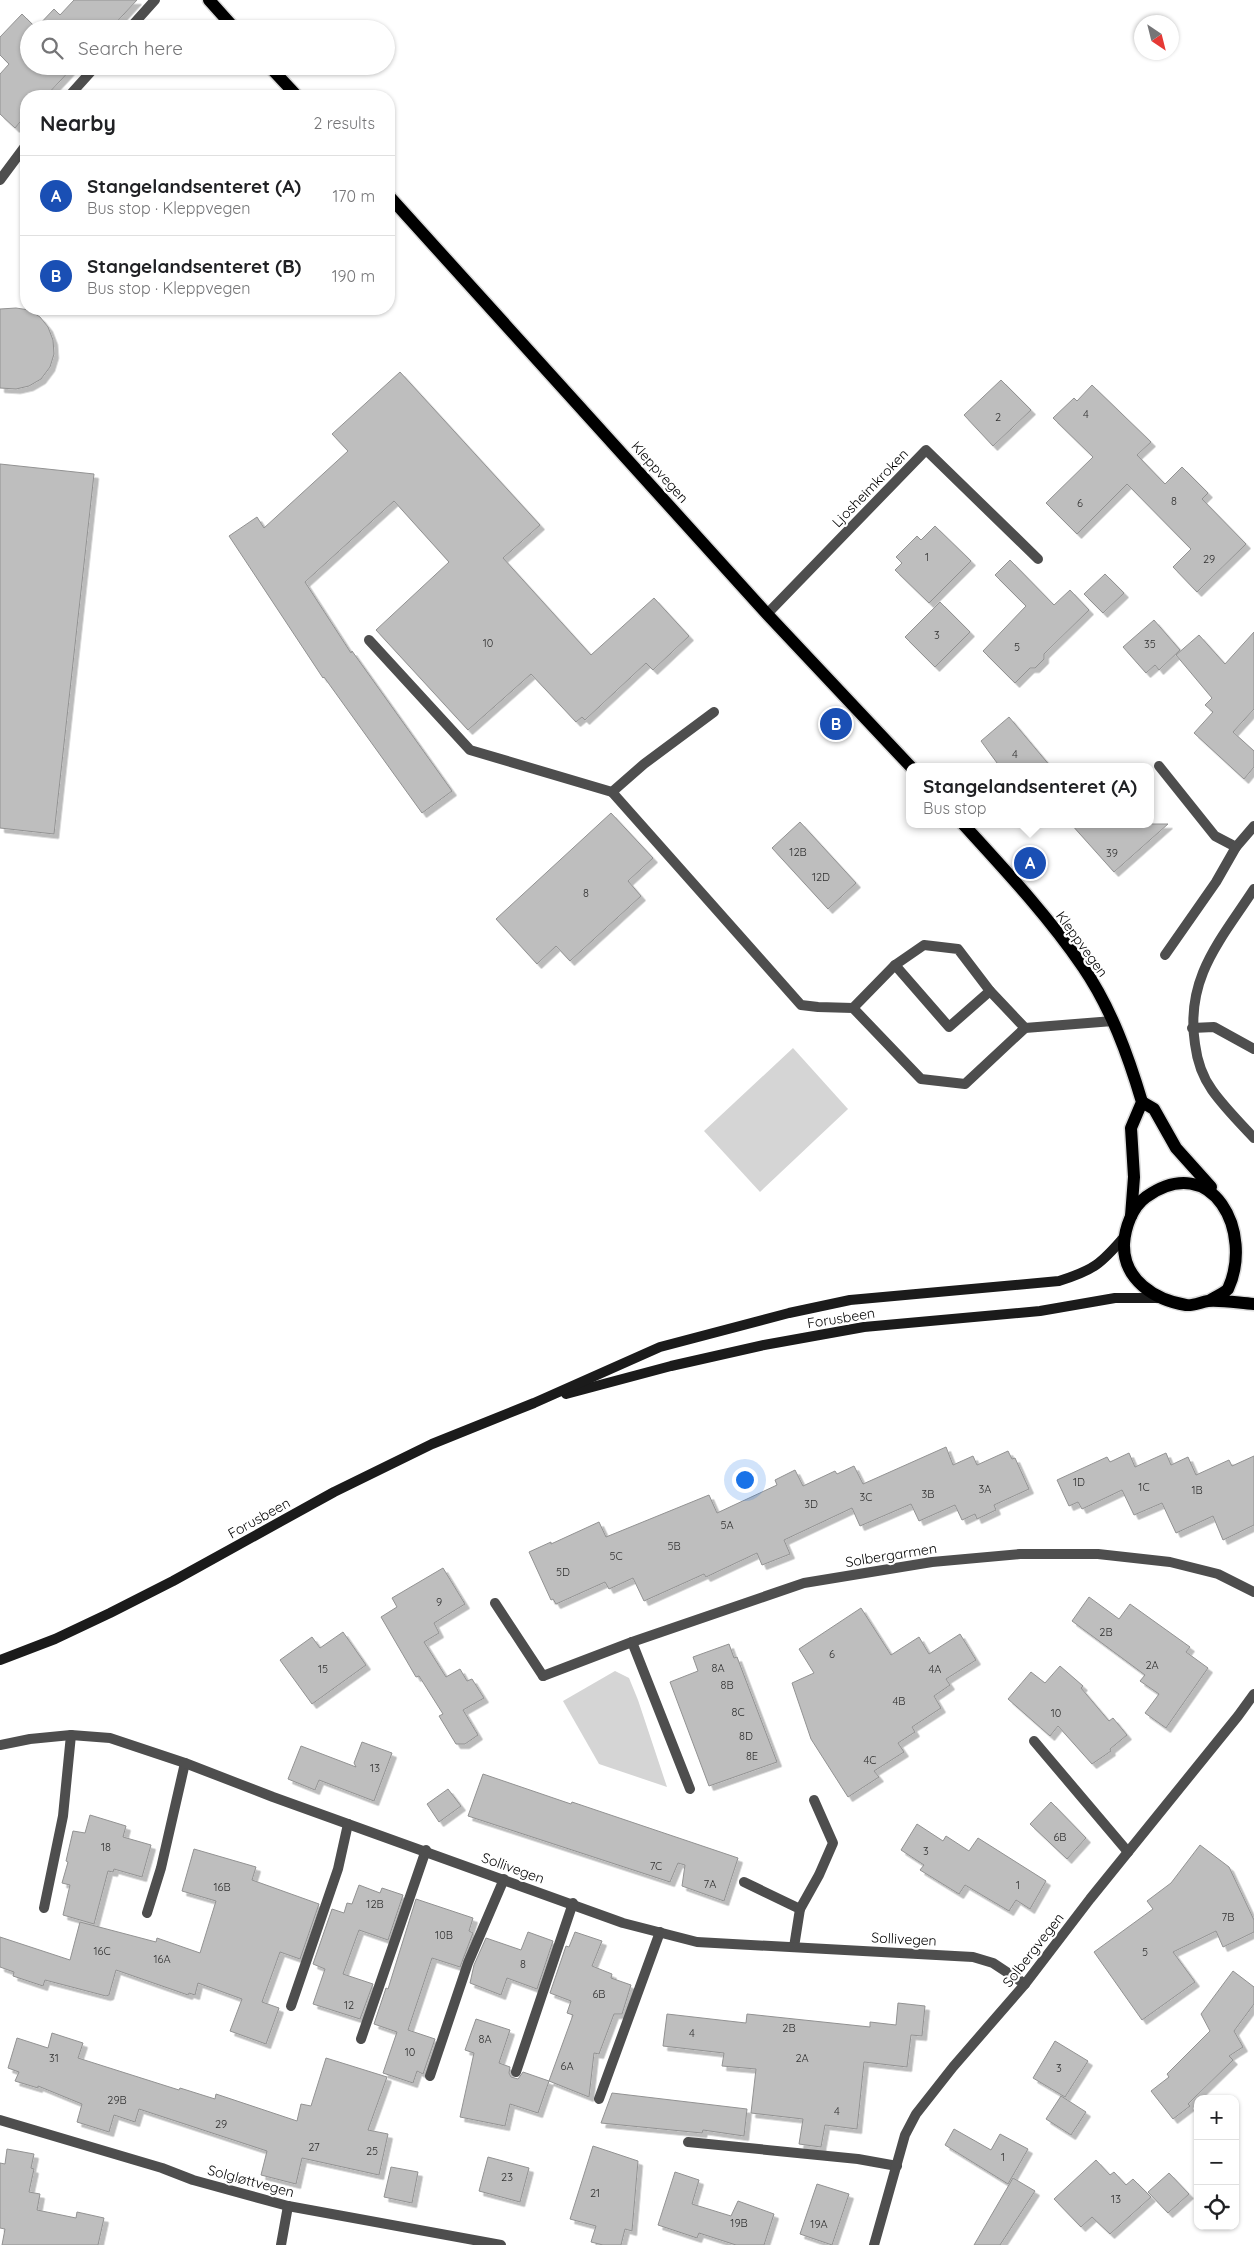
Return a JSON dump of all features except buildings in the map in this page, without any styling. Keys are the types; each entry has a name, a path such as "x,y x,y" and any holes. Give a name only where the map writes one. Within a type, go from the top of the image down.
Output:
{"main road":[{"path":"208,0 227,20"},
{"path":"277,75 291,90"},
{"name":"Kleppvegen","path":"395,203 767,614 907,763"},
{"name":"Kleppvegen","path":"967,828 1056,930 1084,968 1113,1021 1130,1062 1142,1102 1154,1109 1176,1148 1211,1187"},
{"path":"1142,1102 1131,1128 1134,1177 1131,1216 1125,1236 1124,1248 1130,1269 1141,1286 1158,1298 1188,1306 1209,1301 1254,1304"},
{"path":"1131,1216 1144,1198 1168,1185 1193,1182 1211,1187 1231,1202 1244,1220 1247,1233 1247,1253 1240,1273 1227,1290 1209,1301"},
{"name":"Forusbeen","path":"0,1660 56,1639 174,1581 334,1492 432,1444 534,1403 660,1347 789,1313 850,1300 1059,1281 1080,1274 1103,1262 1125,1236"},
{"name":"Forusbeen","path":"534,1403 690,1362 764,1345 864,1327 1040,1311 1115,1298 1158,1298"}],"street":[{"path":"137,20 155,0"},
{"path":"74,90 88,75"},
{"path":"0,180 20,153"},
{"name":"Ljosheimkroken","path":"767,614 926,450 1038,558"},
{"path":"369,640 470,750 612,792 801,1005 853,1008 921,1079 965,1084 1024,1028 1113,1021"},
{"path":"612,792 644,764 714,712"},
{"path":"1159,766 1215,836 1236,847"},
{"path":"1165,955 1216,882 1236,847 1254,826"},
{"path":"1254,889 1208,959 1199,978 1194,996 1192,1028 1196,1055 1204,1077 1211,1089 1254,1138"},
{"path":"853,1008 896,965 924,945 958,949 990,991 1024,1028"},
{"path":"896,965 949,1027 990,991"},
{"path":"1192,1028 1214,1027 1254,1049"},
{"name":"Solbergarmen","path":"495,1603 543,1676 632,1642 804,1583 932,1562 1020,1554 1098,1554 1170,1562 1218,1574 1254,1592"},
{"path":"632,1642 690,1789"},
{"name":"Solbergvegen","path":"874,2245 905,2134 916,2114 953,2067 1025,1984 1254,1694"},
{"path":"44,1908 63,1816 71,1735"},
{"name":"Sollivegen","path":"0,1745 30,1739 71,1735 110,1738 185,1763 348,1824 426,1850 638,1927 698,1942 973,1957 992,1963 1025,1984"},
{"path":"1034,1741 1128,1852"},
{"path":"147,1913 160,1868 185,1763"},
{"path":"794,1947 800,1909 819,1875 832,1843 814,1800"},
{"path":"291,2006 338,1869 348,1824"},
{"path":"361,2039 426,1850"},
{"path":"430,2076 468,1963 504,1879"},
{"path":"744,1882 800,1909"},
{"path":"516,2072 573,1903"},
{"path":"599,2099 660,1932"},
{"name":"Solgløttvegen","path":"0,2120 162,2168 193,2180 288,2206 501,2245"},
{"path":"688,2142 858,2159 897,2166"},
{"path":"281,2245 288,2206"}],"shaded area":[{"path":"793,1048 848,1109 760,1192 704,1131"},
{"path":"615,1671 629,1678 667,1787 599,1764 563,1701"}],"place":[{"name":"Stangelandsenteret (B)","path":"836,724"},
{"name":"Stangelandsenteret (A)","path":"1030,863"}]}
